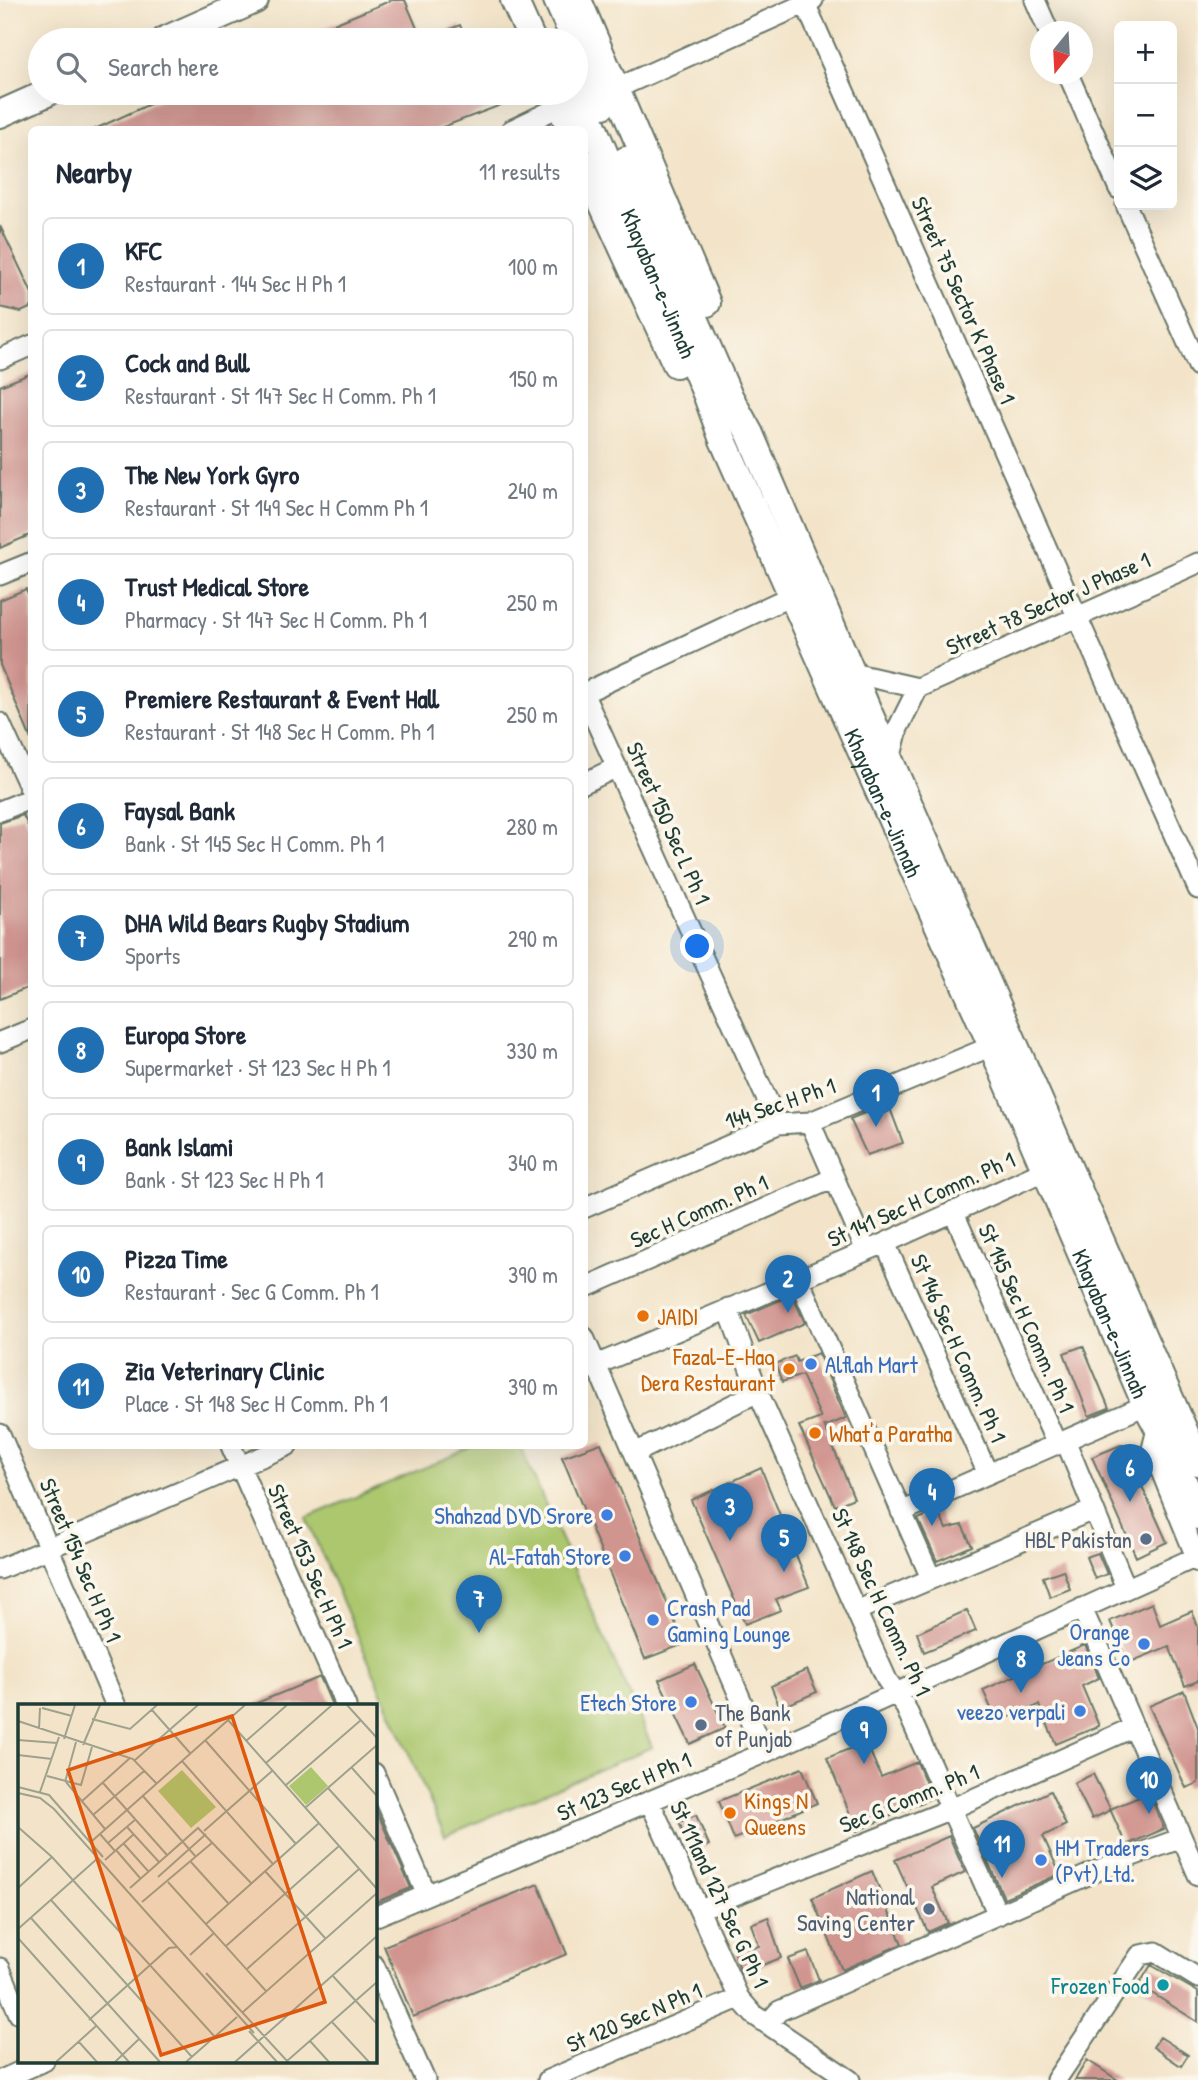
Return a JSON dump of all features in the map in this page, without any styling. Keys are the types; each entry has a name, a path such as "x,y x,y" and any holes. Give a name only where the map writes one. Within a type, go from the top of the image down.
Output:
{"main road":[{"path":"192,28 255,0"},
{"path":"514,0 527,28"},
{"path":"540,0 551,28"},
{"name":"Khayaban-e-Jinnah","path":"557,0 569,28"},
{"path":"578,0 693,266 742,390 750,434"},
{"name":"Khayaban-e-Jinnah","path":"588,72 728,394 750,434 890,760 1191,1430 1198,1462"},
{"path":"0,114 28,101"},
{"name":"Khayaban-e-Jinnah","path":"566,105 577,126"},
{"name":"Khayaban-e-Jinnah","path":"588,150 707,396 723,440 791,596 1198,1516"},
{"path":"588,173 657,327 697,402 723,440"}],"street":[{"path":"1035,0 1044,21"},
{"path":"615,89 809,2"},
{"name":"Street 75 Sector K Phase 1","path":"809,2 1198,889"},
{"path":"1072,84 1114,179"},
{"path":"519,126 564,105"},
{"path":"1128,210 1198,366"},
{"path":"0,359 28,347"},
{"name":"Street 78 Sector J Phase 1","path":"918,688 1198,563"},
{"path":"0,575 28,564"},
{"path":"588,692 791,596"},
{"path":"852,673 918,688 898,728 890,760"},
{"name":"Street 150 Sec L Ph 1","path":"588,703 778,1124"},
{"path":"0,723 28,786"},
{"path":"588,781 617,768"},
{"path":"0,811 28,797"},
{"path":"0,1042 28,1030"},
{"name":"144 Sec H Ph 1","path":"588,1204 778,1124 810,1122 992,1046"},
{"path":"810,1122 866,1251"},
{"name":"St 141 Sec H Comm. Ph 1","path":"591,1367 885,1243 1046,1170"},
{"name":"Sec H Comm. Ph 1","path":"588,1286 834,1178"},
{"name":"St 145 Sec H Comm. Ph 1","path":"953,1211 1093,1510 1126,1588"},
{"name":"St 146 Sec H Comm. Ph 1","path":"885,1243 987,1472"},
{"path":"799,1280 931,1578"},
{"name":"St 148 Sec H Comm. Ph 1","path":"728,1308 758,1392 856,1611 896,1695 905,1706 998,1915"},
{"path":"591,1367 635,1453 764,1753"},
{"path":"635,1453 758,1392"},
{"path":"901,1512 987,1472 1062,1444 1152,1417 1152,1449 1197,1559"},
{"name":"Street 154 Sec H Ph 1","path":"0,1434 115,1704"},
{"name":"Street 153 Sec H Ph 1","path":"232,1449 344,1704"},
{"path":"0,1569 280,1449"},
{"path":"856,1611 1093,1510"},
{"name":"St 123 Sec H Ph 1","path":"376,1916 764,1753 1126,1588 1197,1559"},
{"path":"1082,1608 1198,1875"},
{"name":"Sec G Comm. Ph 1","path":"700,1909 951,1809 1134,1727"},
{"path":"376,1778 426,1893"},
{"name":"St 111and 127 Sec G Ph 1","path":"650,1802 739,1998 767,2024 850,2080"},
{"path":"767,2024 779,2011 1124,1859 1182,1838"},
{"path":"1056,2080 1140,1955 1150,1951 1198,1978"},
{"path":"0,1968 18,2012"},
{"path":"376,1970 425,2080"},
{"name":"St 120 Sec N Ph 1","path":"548,2080 739,1998"},
{"path":"1,2080 39,2062"}],"green space":[{"path":"468,1449 521,1449 652,1747 445,1836 306,1518"}],"building":[{"path":"392,0 405,0 417,28 324,28"},
{"path":"148,105 501,105 446,126 102,126"},
{"path":"0,226 28,285 28,309 21,312 0,307"},
{"path":"28,375 28,536 0,548 0,386"},
{"path":"26,589 28,593 28,732 0,665 0,600"},
{"path":"23,815 28,826 28,988 0,999 0,823"},
{"path":"888,1103 903,1143 867,1155 850,1119"},
{"path":"792,1295 805,1323 759,1343 746,1315"},
{"path":"1083,1346 1109,1408 1089,1416 1064,1353"},
{"path":"818,1353 846,1418 825,1427 824,1425 854,1498 835,1506 799,1426 821,1418 802,1375 782,1382 775,1364 795,1356 797,1362"},
{"path":"601,1443 684,1644 645,1659 562,1457"},
{"path":"1123,1444 1167,1542 1136,1557 1092,1457"},
{"path":"761,1468 809,1587 776,1599 781,1610 745,1624 691,1500"},
{"path":"938,1511 946,1529 962,1525 972,1546 937,1561 918,1519"},
{"path":"1098,1553 1107,1574 1095,1579 1086,1557"},
{"path":"1063,1570 1070,1589 1050,1597 1043,1577"},
{"path":"1152,1603 1160,1625 1192,1611 1198,1627 1198,1681 1185,1686 1169,1646 1128,1663 1110,1621"},
{"path":"967,1610 976,1631 924,1652 917,1633"},
{"path":"1085,1645 1099,1678 1082,1686 1099,1726 1056,1744 1039,1705 997,1722 983,1690"},
{"path":"695,1664 725,1728 690,1744 659,1680"},
{"path":"807,1670 817,1692 780,1708 771,1686"},
{"path":"320,1677 332,1704 254,1704"},
{"path":"1184,1691 1198,1728 1198,1783 1186,1788 1149,1706"},
{"path":"866,1742 881,1777 917,1762 932,1798 857,1831 827,1758"},
{"path":"802,1768 817,1803 734,1839 719,1801"},
{"path":"1093,1774 1111,1810 1092,1819 1074,1783"},
{"path":"1050,1791 1066,1825 1043,1836 1060,1874 1004,1898 973,1828"},
{"path":"1149,1793 1164,1829 1126,1845 1110,1809"},
{"path":"376,1809 411,1888 376,1902"},
{"path":"696,1815 709,1845 691,1852 679,1822"},
{"path":"949,1836 965,1872 932,1887 948,1923 928,1932 895,1860"},
{"path":"872,1871 902,1944 842,1970 812,1898"},
{"path":"538,1884 567,1954 413,2017 384,1946"},
{"path":"768,1917 781,1958 741,1973 735,1955 759,1946 751,1924"},
{"path":"808,1952 819,1980 800,1988 788,1959"},
{"name":"Frozen Food","path":"1151,1965 1198,1992 1198,2022 1139,1985"},
{"path":"1160,2037 1188,2055 1181,2066 1153,2047"},
{"path":"1087,2060 1118,2080 1075,2080"}],"place":[{"name":"KFC","path":"876,1127"},
{"name":"Cock and Bull","path":"788,1313"},
{"name":"JAIDI","path":"643,1316"},
{"name":"Alflah Mart","path":"811,1364"},
{"name":"Fazal-E-Haq Dera Restaurant","path":"789,1369"},
{"name":"What'a Paratha","path":"815,1433"},
{"name":"Faysal Bank","path":"1130,1502"},
{"name":"Shahzad DVD Srore","path":"607,1515"},
{"name":"Trust Medical Store","path":"932,1526"},
{"name":"HBL Pakistan","path":"1146,1539"},
{"name":"The New York Gyro","path":"730,1541"},
{"name":"Al-Fatah Store","path":"625,1556"},
{"name":"Premiere Restaurant & Event Hall","path":"784,1572"},
{"name":"Crash Pad Gaming Lounge","path":"653,1620"},
{"name":"DHA Wild Bears Rugby Stadium","path":"479,1633"},
{"name":"Orange Jeans Co","path":"1144,1644"},
{"name":"Europa Store","path":"1021,1693"},
{"name":"Etech Store","path":"691,1702"},
{"name":"veezo verpali","path":"1080,1711"},
{"name":"The Bank of Punjab","path":"701,1725"},
{"name":"Bank Islami","path":"864,1764"},
{"name":"Kings N Queens","path":"730,1813"},
{"name":"Pizza Time","path":"1149,1814"},
{"name":"HM Traders (Pvt) Ltd.","path":"1041,1860"},
{"name":"Zia Veterinary Clinic","path":"1002,1878"},
{"name":"National Saving Center","path":"929,1909"},
{"name":"Frozen Food","path":"1163,1985"}]}
